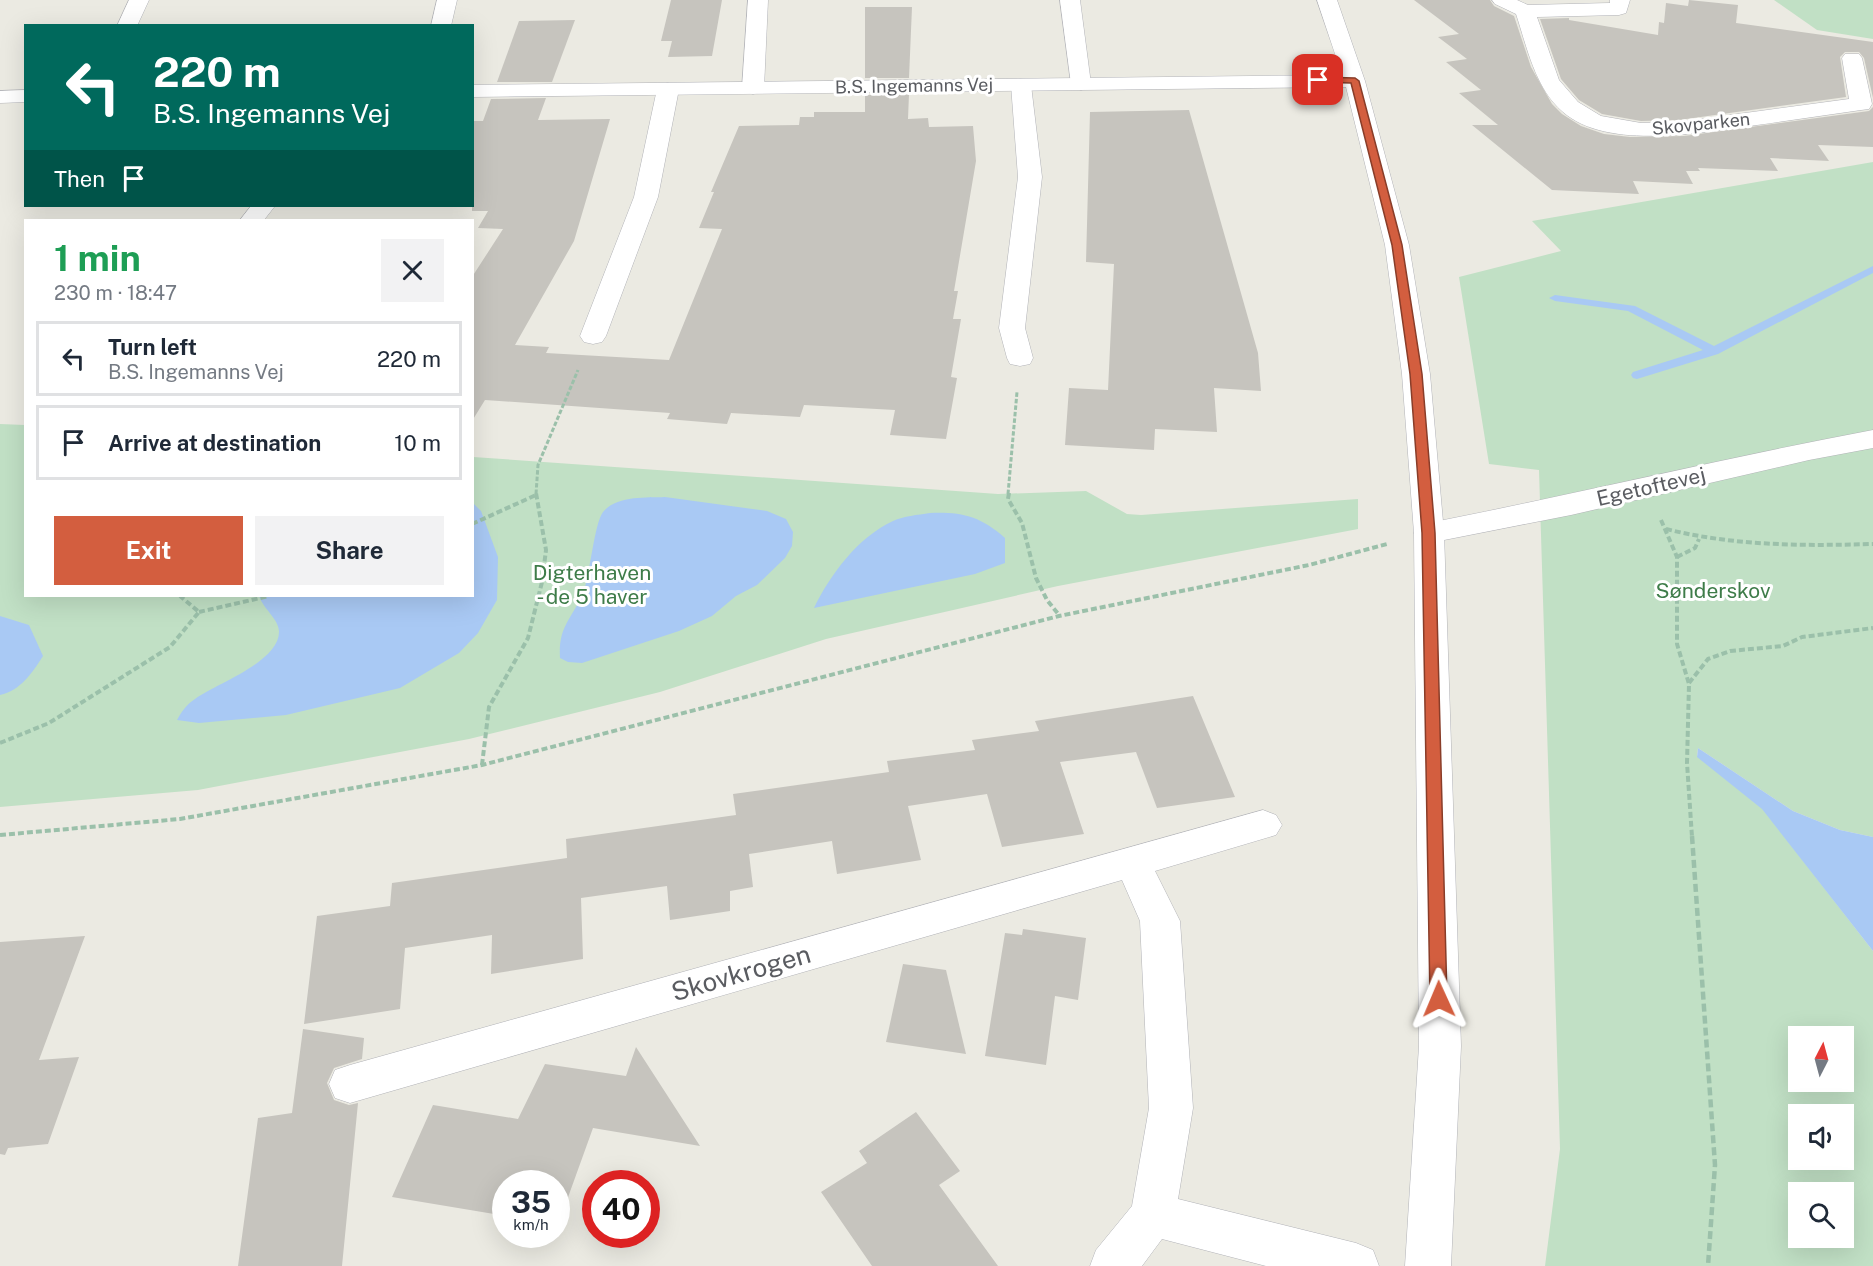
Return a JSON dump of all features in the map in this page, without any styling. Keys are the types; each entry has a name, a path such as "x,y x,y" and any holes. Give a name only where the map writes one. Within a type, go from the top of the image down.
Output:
{"street":[{"path":"128,24 139,0"},
{"path":"441,24 447,0"},
{"path":"753,88 758,0"},
{"path":"1070,0 1081,84"},
{"path":"1327,0 1355,81 1397,245 1416,374 1429,533 1440,1046 1428,1266"},
{"path":"1502,0 1525,11 1619,9 1620,0"},
{"name":"Skovparken","path":"1525,11 1549,81 1570,107 1594,121 1641,130 1679,129 1861,104 1852,58"},
{"name":"B.S. Ingemanns Vej","path":"474,91 1355,81"},
{"path":"1020,358 1012,328 1030,177 1021,85"},
{"path":"592,336 646,197 668,89"},
{"path":"0,97 24,96"},
{"path":"253,219 262,207"},
{"name":"Egetoftevej","path":"1429,533 1571,505 1809,451 1873,440"},
{"name":"Skovkrogen","path":"350,1084 1263,825"},
{"path":"1113,1266 1153,1215 1170,1108 1160,921 1132,862"},
{"path":"1153,1215 1356,1266"}],"path":[{"path":"482,765 489,707 528,638 542,582 546,550 536,495 538,465 592,336"},
{"path":"1020,358 1008,499 1022,523 1036,578 1047,600 1059,616"},
{"path":"1643,488 1666,529 1677,557 1677,644 1689,684 1687,762 1715,1165 1708,1266"},
{"path":"474,523 536,495"},
{"path":"1666,529 1699,539 1827,545 1873,544"},
{"path":"0,835 180,819 482,765 1059,616 1309,564 1429,533"},
{"path":"1677,557 1695,548 1699,539"},
{"path":"181,597 199,612"},
{"path":"0,743 49,723 170,647 199,612 264,597"},
{"path":"1689,684 1708,658 1731,651 1784,646 1802,637 1873,628"}],"green space":[{"path":"1774,0 1873,0 1873,39 1817,30"},
{"name":"Sønderskov","path":"1873,162 1873,837 1840,830 1793,811 1698,748 1697,756 1762,808 1873,951 1873,1266 1545,1266 1560,1149 1539,470 1489,464 1459,277 1561,251 1532,221"},
{"name":"Digterhaven - de 5 haver","path":"0,424 24,425 24,597 474,597 474,457 998,494 1086,491 1127,514 1141,515 1358,499 1358,529 1058,586 826,639 660,692 469,739 198,790 0,807"}],"water":[{"path":"665,497 767,511 786,519 793,532 792,546 785,558 757,585 736,596 712,616 679,631 582,663 568,662 560,658 563,630 583,593 597,527 603,512 624,500"},
{"path":"474,504 481,511 498,557 497,600 478,633 459,653 400,688 286,715 199,723 177,720 184,708 192,701 245,671 269,653 276,642 279,631 274,618 260,597 474,597"},
{"path":"930,513 952,513 970,517 996,531 1005,538 1005,563 975,574 814,608 846,558 868,537 897,519"},
{"path":"0,616 29,625 43,656 20,685 0,695"},
{"path":"1698,748 1793,811 1840,830 1873,837 1873,951 1762,809 1697,757"}],"building":[{"path":"671,0 722,0 712,56 668,57 672,41 661,41"},
{"path":"1414,0 1490,0 1494,6 1514,16 1531,67 1552,104 1562,114 1581,126 1604,134 1630,137 1684,136 1869,111 1873,107 1873,147 1818,145 1829,161 1770,158 1778,171 1698,168 1700,171 1686,171 1693,184 1633,181 1639,194 1552,190 1472,125 1498,125 1459,93 1481,90 1446,62 1467,59 1438,37 1459,34"},
{"path":"1689,0 1738,5 1736,23 1873,42 1873,98 1864,58 1859,52 1845,52 1840,57 1846,97 1679,120 1641,121 1602,114 1579,100 1561,79 1540,19 1569,18 1569,20 1658,35 1659,22 1664,23 1666,3 1688,6"},
{"path":"865,7 912,7 909,78 865,78"},
{"path":"575,20 552,82 497,82 519,21"},
{"path":"909,94 908,119 928,118 929,127 973,126 976,161 954,291 958,291 953,319 961,319 951,377 957,378 946,439 890,435 895,410 804,405 800,417 731,413 727,424 667,419 670,413 485,400 474,418 474,274 503,229 478,228 488,211 472,211 474,207 474,121 483,121 491,99 546,98 538,120 610,119 574,241 515,345 549,347 546,353 669,360 722,229 699,228 714,192 711,192 739,126 799,125 800,117 814,117 814,112 865,112 865,95"},
{"path":"1189,110 1258,353 1261,391 1214,388 1217,432 1155,429 1154,450 1065,445 1069,388 1108,390 1114,264 1086,262 1090,112"},
{"path":"1193,696 1235,797 1157,808 1136,752 1060,762 1084,834 1002,847 987,794 908,806 921,860 837,874 832,841 749,854 753,887 730,891 730,911 670,920 667,886 581,898 583,959 491,974 492,935 405,948 400,1009 304,1024 317,916 390,906 392,883 567,858 566,839 736,815 733,794 889,772 887,761 975,750 972,740 1039,731 1035,721"},
{"path":"1023,929 1086,938 1078,1000 1055,996 1046,1065 985,1056 1005,933 1022,935"},
{"path":"85,936 39,1060 79,1057 48,1144 8,1148 5,1155 0,1154 0,942"},
{"path":"903,964 946,970 966,1054 886,1042"},
{"path":"303,1029 364,1038 362,1059 334,1068 327,1083 334,1100 349,1105 358,1103 342,1266 238,1266 258,1118 292,1113"},
{"path":"636,1047 700,1146 593,1128 570,1192 570,1170 492,1170 492,1214 392,1197 433,1105 518,1119 545,1064 626,1076"},
{"path":"916,1112 960,1171 939,1185 998,1266 872,1266 821,1192 867,1163 859,1151"}],"waterway":[{"path":"1714,351 1873,269"},
{"path":"1555,298 1631,308 1714,351"},
{"path":"1637,375 1714,351"}],"route":[{"path":"1318,80 1355,81 1397,245 1416,374 1429,533 1439,999"}]}
